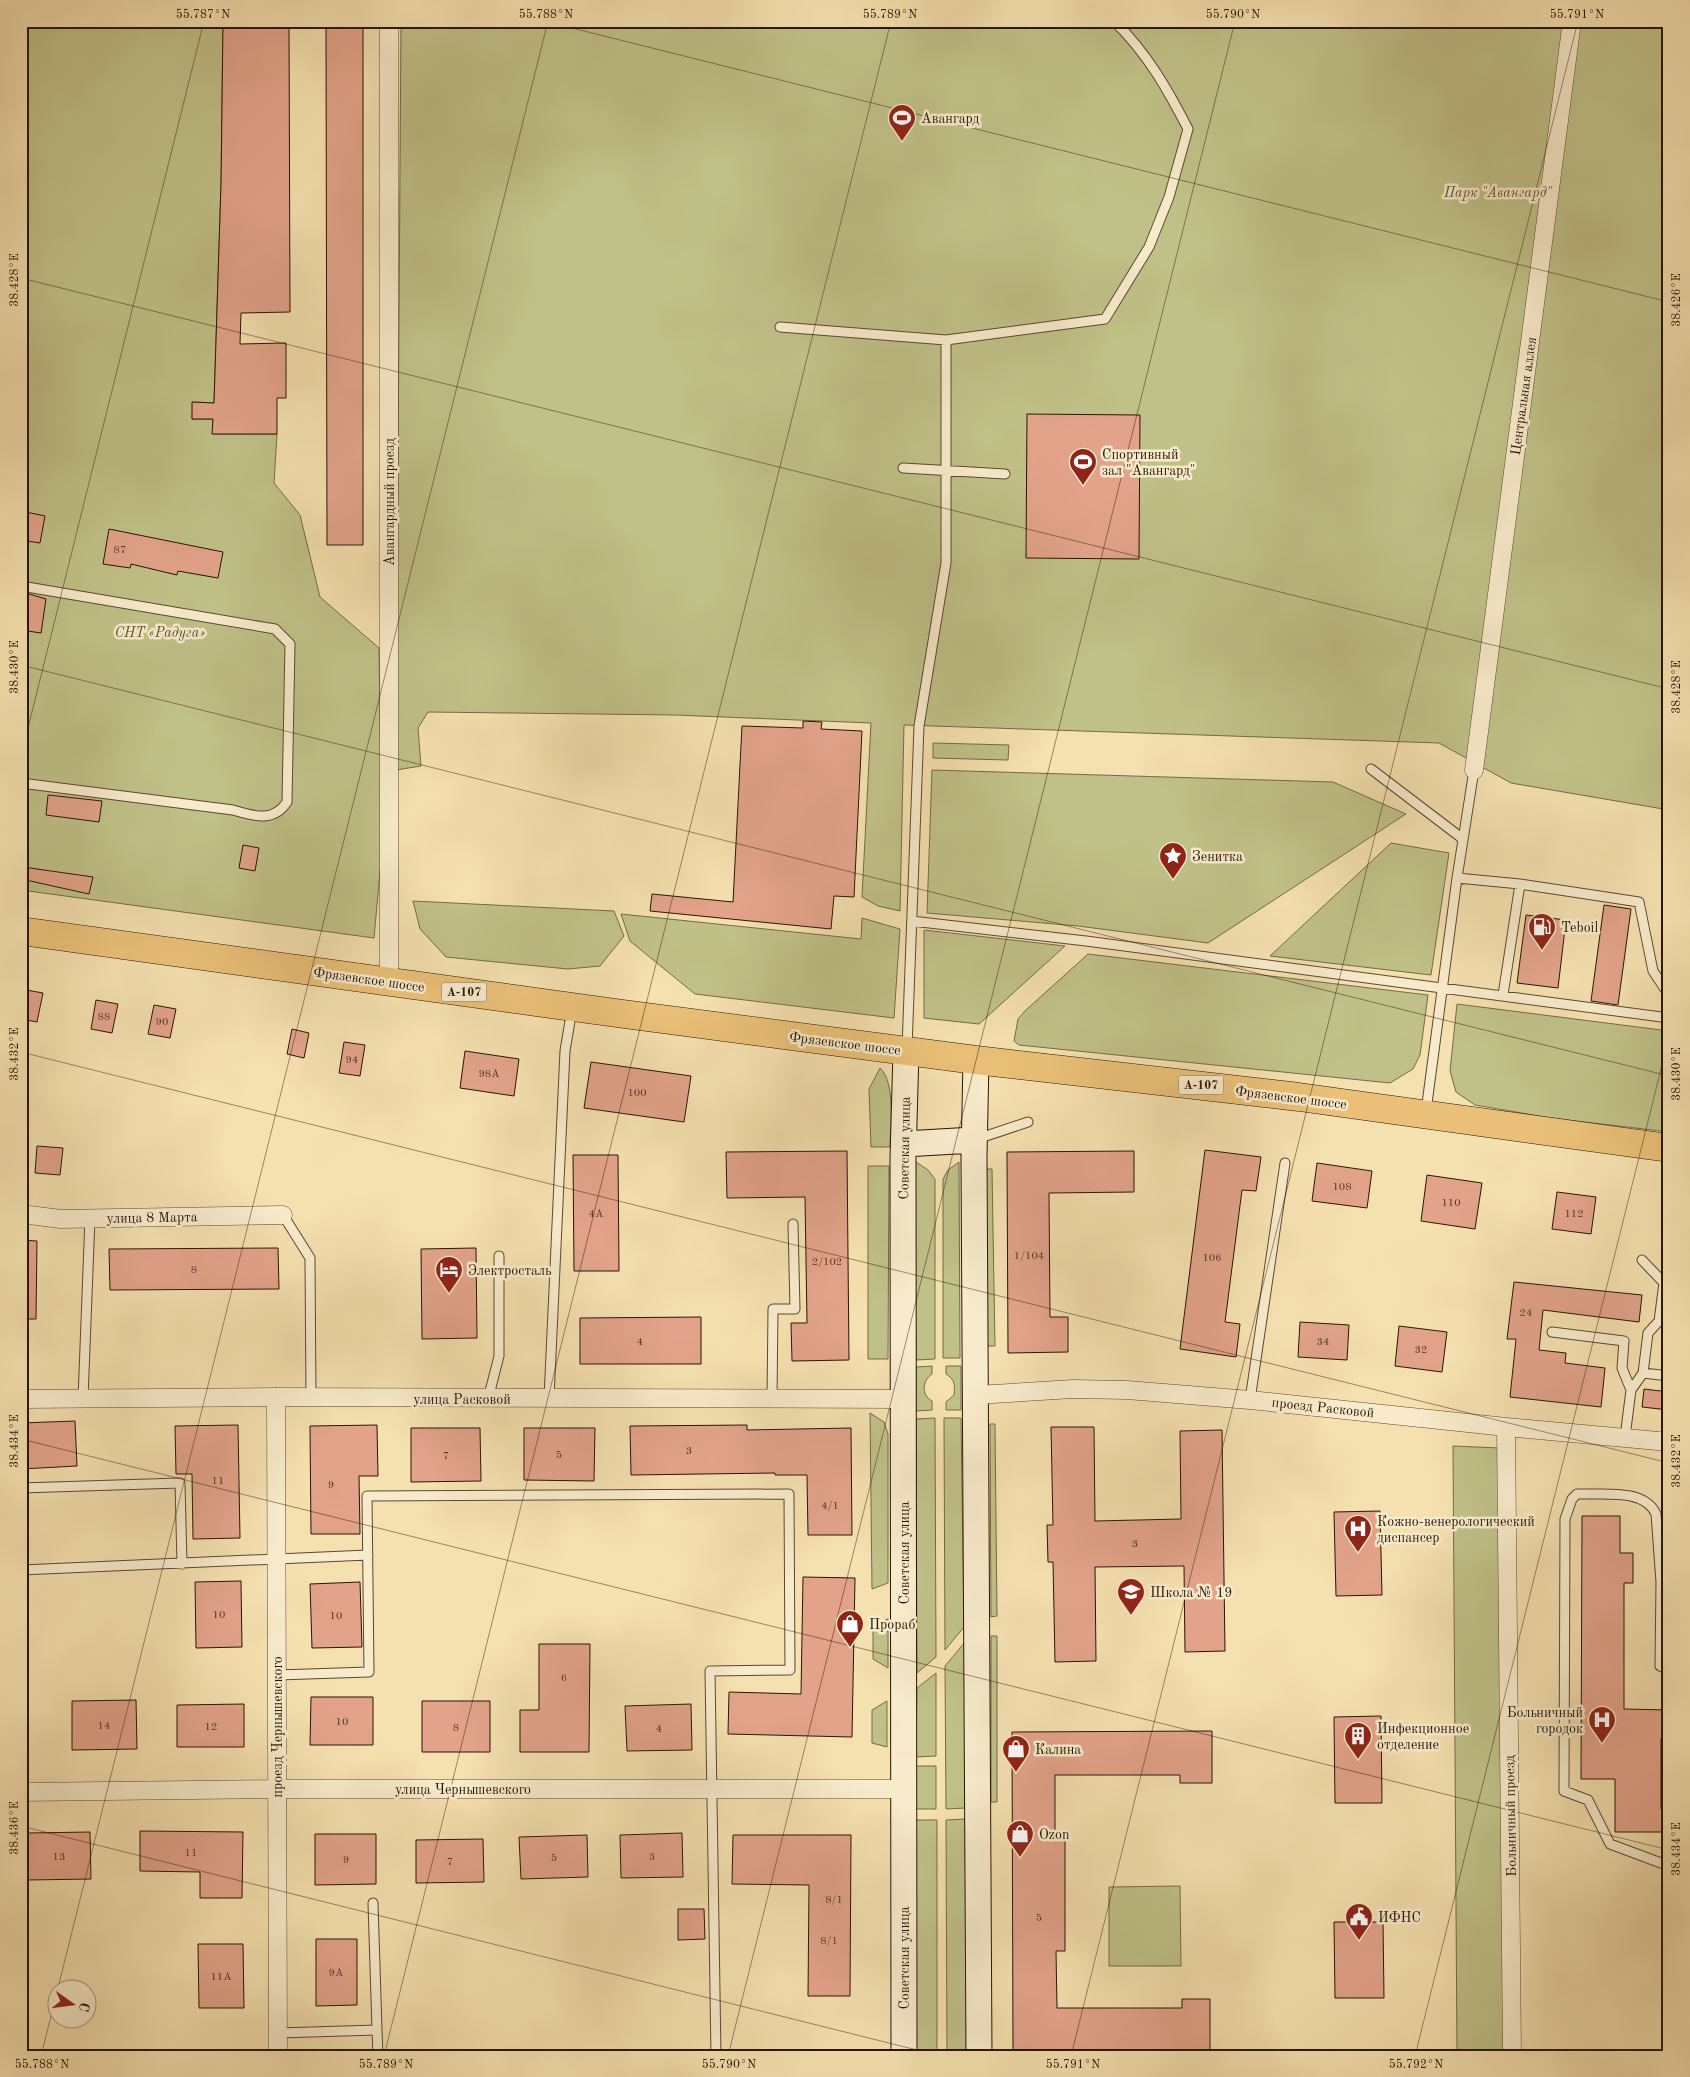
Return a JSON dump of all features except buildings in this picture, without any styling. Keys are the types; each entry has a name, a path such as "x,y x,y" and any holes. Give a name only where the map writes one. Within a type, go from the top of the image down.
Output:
{"highway":[{"name":"Фрязевское шоссе","path":"21,931 573,1008 976,1060 1426,1114 1669,1148"}],"main road":[{"name":"Советская улица","path":"904,2056 906,1789 904,1144 906,1051"},
{"path":"976,1060 974,1140 980,2056"},
{"path":"904,1144 974,1140"}],"street":[{"name":"Авангардный проезд","path":"388,21 389,982"},
{"name":"Центральная аллея","path":"1474,770 1572,21"},
{"name":"улица 8 Марта","path":"21,1214 61,1219 283,1216"},
{"name":"проезд Расковой","path":"976,1396 1073,1389 1127,1390 1250,1400 1669,1442"},
{"name":"улица Расковой","path":"21,1399 276,1397 904,1399"},
{"name":"проезд Чернышевского","path":"276,1397 278,2056"},
{"name":"Больничный проезд","path":"1506,1427 1512,2056"},
{"name":"улица Чернышевского","path":"21,1792 277,1789 906,1789"}],"lane":[{"path":"780,327 946,340 1105,320 1149,247 1169,197 1188,129 1164,83 1133,40 1115,22"},
{"path":"906,1051 919,726 946,563 946,340"},
{"path":"903,468 1005,474"},
{"path":"21,586 275,628 290,644 287,802 281,811 268,816 254,816 233,810 21,782"},
{"path":"1371,769 1463,839"},
{"path":"1426,1114 1457,878 1474,770"},
{"path":"1457,878 1520,884 1639,902 1653,971 1669,995"},
{"path":"1503,995 1520,884"},
{"path":"912,921 1086,941 1669,1018"},
{"path":"549,1398 565,1051 573,1008"},
{"path":"974,1140 1001,1129 1028,1122"},
{"path":"1250,1400 1285,1163"},
{"path":"283,1216 310,1258 311,1398"},
{"path":"83,1398 90,1218"},
{"path":"772,1400 773,1309 795,1309 793,1224"},
{"path":"488,1399 499,1356 499,1256"},
{"path":"1625,1437 1631,1390 1643,1373 1648,1334 1659,1321 1666,1282 1642,1260"},
{"path":"1552,1332 1624,1341 1622,1368 1631,1390"},
{"path":"1643,1373 1669,1376"},
{"path":"21,1488 180,1483 182,1564"},
{"path":"277,1675 368,1672 367,1496 789,1494 790,1670 710,1671 716,2056"},
{"path":"1661,1863 1610,1844 1588,1800 1564,1791 1565,1519 1572,1499 1577,1494 1635,1497 1652,1505 1656,1514 1661,1582 1660,1666 1669,1670"},
{"path":"21,1570 368,1555"},
{"path":"373,1903 378,2056"},
{"path":"278,2032 377,2030"}],"green space":[{"name":"СНТ «Радуга»","path":"21,21 223,21 221,185 214,403 193,402 192,419 213,419 213,434 277,434 274,483 300,515 320,597 379,648 382,850 374,938 21,890"},
{"name":"Авангард","path":"401,21 1669,21 1669,810 1511,783 1439,743 904,725 900,911 878,906 862,897 871,723 675,715 428,712 418,728 421,766 396,770"},
{"path":"933,743 1009,745 1008,760 933,758"},
{"path":"932,770 1333,782 1406,814 1208,943 1078,926 927,913"},
{"path":"1391,843 1449,853 1431,975 1270,956"},
{"path":"413,901 614,911 624,936 600,966 568,969 446,957 420,929"},
{"path":"621,914 861,939 862,918 900,929 894,1018 695,994 630,941"},
{"path":"924,930 1065,946 979,1024 924,1018"},
{"path":"1088,954 1428,995 1420,1055 1413,1069 1390,1083 1019,1045 1014,1041 1018,1019"},
{"path":"1457,1004 1669,1031 1669,1132 1551,1118 1475,1105 1456,1092 1450,1071"},
{"path":"880,1068 885,1075 890,1094 890,1147 871,1147 869,1089"},
{"path":"916,1162 928,1170 935,1179 935,1359 916,1360 914,1172"},
{"path":"959,1162 960,1358 943,1358 943,1179 948,1170"},
{"path":"868,1166 889,1166 888,1359 868,1359"},
{"path":"984,1169 992,1169 995,1346 987,1346"},
{"path":"932,1366 932,1374 926,1380 924,1388 926,1395 932,1401 932,1410 916,1411 916,1367"},
{"path":"946,1366 961,1366 961,1410 946,1410 946,1402 954,1395 954,1383 946,1374"},
{"path":"870,1413 884,1422 888,1434 888,1583 872,1589"},
{"path":"935,1418 936,1657 917,1673 916,1419"},
{"path":"944,1418 961,1418 964,1627 945,1650"},
{"path":"990,1424 995,1424 997,1616 991,1617"},
{"path":"1453,1446 1500,1448 1505,2056 1457,2056"},
{"path":"888,1619 888,1668 873,1659 873,1624"},
{"path":"991,1636 997,1636 997,1802 991,1802"},
{"path":"965,1642 965,1808 946,1809 945,1666"},
{"path":"936,1673 936,1756 916,1757 917,1688"},
{"path":"887,1701 887,1747 872,1743 872,1710"},
{"path":"916,1766 936,1766 936,1809 916,1809"},
{"path":"965,1819 967,2056 947,2056 946,1820"},
{"path":"915,1820 937,1820 937,2056 916,2056"},
{"path":"1180,1886 1181,1966 1109,1966 1109,1887"}],"place":[{"name":"Авангард","path":"902,142"},
{"name":"Спортивный зал \"Авангард\"","path":"1083,486"},
{"name":"Зенитка","path":"1173,880"},
{"name":"Teboil","path":"1542,951"},
{"name":"Электросталь","path":"449,1294"},
{"name":"Кожно-венерологический диспансер","path":"1358,1553"},
{"name":"Школа № 19","path":"1131,1616"},
{"name":"Прораб","path":"850,1648"},
{"name":"Больничный городок","path":"1602,1744"},
{"name":"Инфекционное отделение","path":"1358,1760"},
{"name":"Калина","path":"1016,1773"},
{"name":"Ozon","path":"1020,1858"},
{"name":"ИФНС","path":"1359,1941"}],"park label":[{"name":"Парк \"Авангард\"","path":"1498,192"}]}
